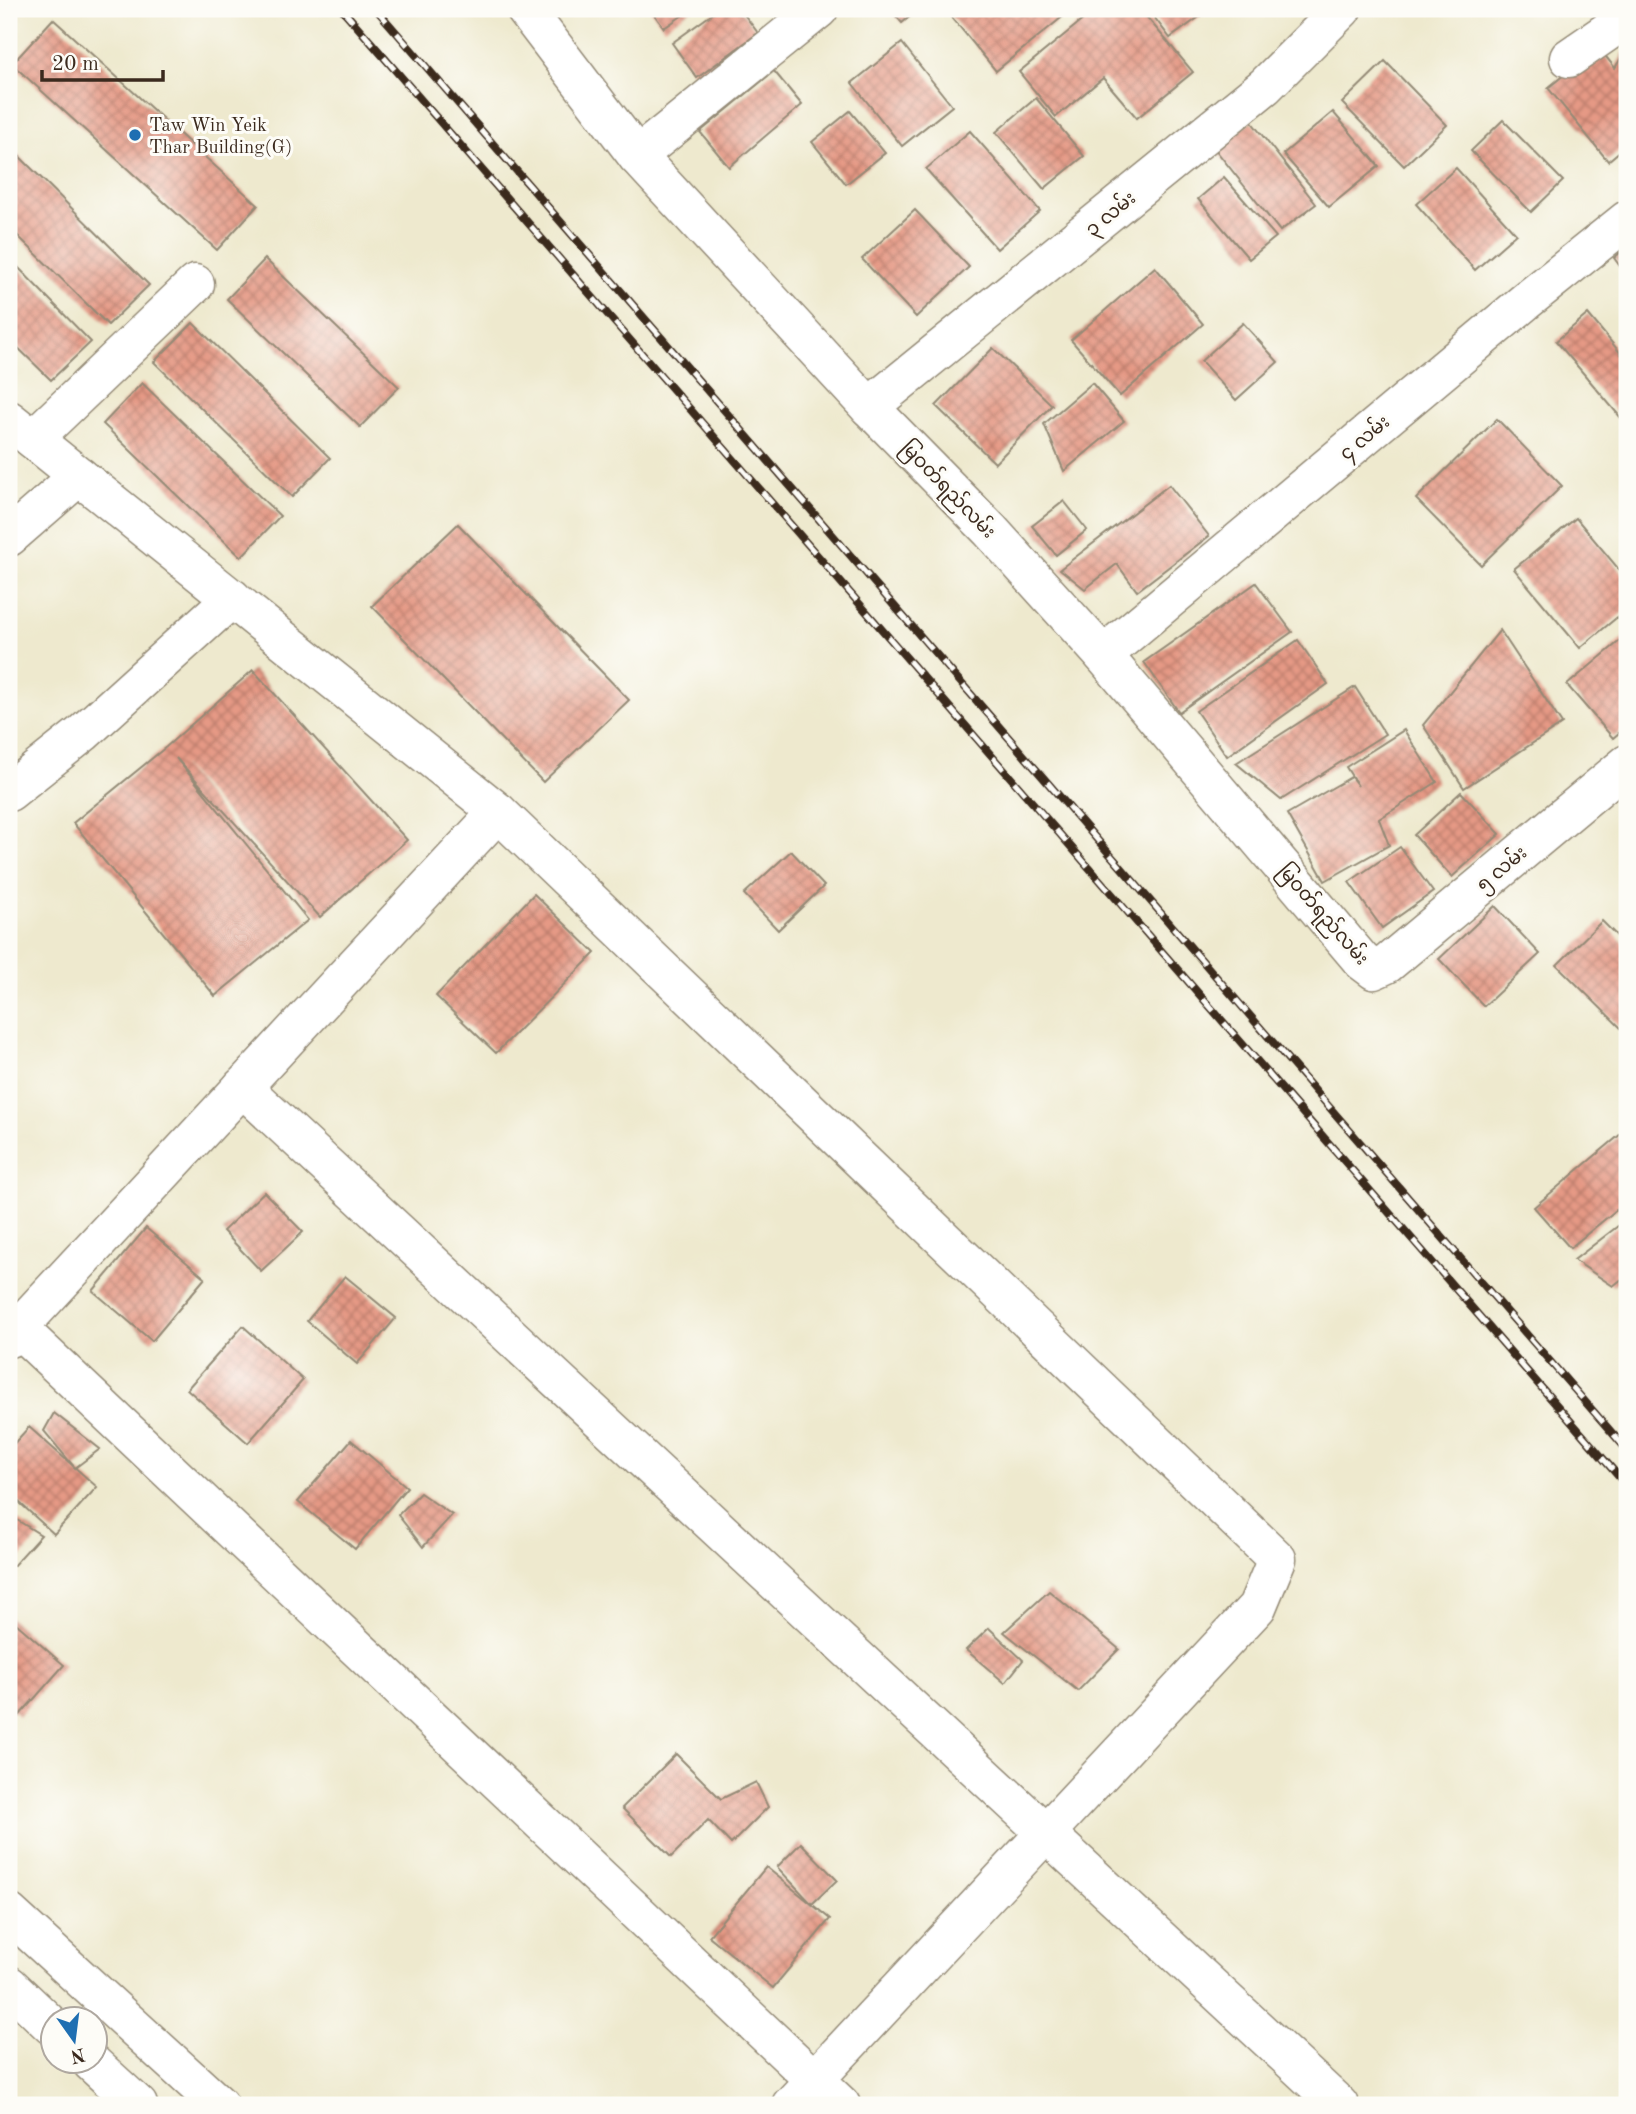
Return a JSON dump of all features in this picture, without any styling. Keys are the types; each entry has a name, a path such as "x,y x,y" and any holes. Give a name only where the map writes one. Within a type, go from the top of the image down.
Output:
{"street":[{"name":"မြဝတ်ရည်လမ်း","path":"525,9 638,156 869,407 990,530 1103,655 1362,961 1374,970"},
{"path":"638,156 819,9"},
{"name":"၃ လမ်း","path":"869,407 1265,86 1342,9"},
{"path":"1569,58 1627,18"},
{"name":"၄ လမ်း","path":"1103,655 1526,301 1627,220"},
{"path":"195,284 21,430 498,812 1277,1559 1257,1607 1046,1833 816,2097 13,1333 498,812"},
{"path":"9,537 79,476"},
{"path":"9,792 83,733 232,598"},
{"name":"၅ လမ်း","path":"1374,970 1387,964 1627,764"},
{"path":"242,1087 1339,2105"},
{"path":"9,1913 219,2105"},
{"path":"9,1985 38,2013"},
{"path":"106,2076 138,2105"}],"building":[{"path":"650,9 692,9 664,28"},
{"path":"719,9 740,9 758,33 697,78 672,43"},
{"path":"890,9 919,9 902,23"},
{"path":"945,9 1072,9 996,71"},
{"path":"1096,9 1140,9 1193,72 1137,118 1103,78 1056,117 1019,72"},
{"path":"1148,9 1204,9 1206,12 1170,38"},
{"name":"Taw Win Yeik Thar Building(G)","path":"53,19 258,205 217,250 12,64"},
{"path":"902,43 952,106 902,146 852,83"},
{"path":"1598,47 1615,68 1627,48 1627,145 1608,161 1548,88"},
{"path":"1385,61 1447,125 1404,166 1342,103"},
{"path":"774,71 802,105 729,167 700,132"},
{"path":"1036,98 1084,156 1044,189 996,132"},
{"path":"850,111 885,153 846,184 812,142"},
{"path":"1333,112 1379,166 1329,207 1283,154"},
{"path":"1503,120 1563,181 1531,212 1471,151"},
{"path":"1251,121 1316,204 1280,231 1215,149"},
{"path":"970,131 1040,211 997,249 926,169"},
{"path":"9,146 149,285 108,325 9,227"},
{"path":"1456,168 1516,234 1475,270 1416,204"},
{"path":"1224,177 1276,237 1249,259 1198,199"},
{"path":"915,210 969,267 916,317 862,259"},
{"path":"1627,247 1627,276 1614,258"},
{"path":"9,258 91,342 51,380 9,339"},
{"path":"265,259 399,387 360,427 227,299"},
{"path":"1155,267 1203,324 1120,396 1071,340"},
{"path":"1588,314 1627,361 1627,425 1556,341"},
{"path":"193,323 330,458 292,497 154,362"},
{"path":"1243,323 1278,362 1236,400 1201,361"},
{"path":"993,348 1052,405 995,463 936,406"},
{"path":"142,383 280,516 241,557 103,424"},
{"path":"1092,383 1124,421 1064,471 1044,424"},
{"path":"1497,419 1562,486 1481,565 1416,499"},
{"path":"1169,485 1209,536 1137,591 1117,564 1085,589 1060,569"},
{"path":"1064,501 1087,530 1056,555 1032,526"},
{"path":"1576,518 1627,579 1627,609 1580,648 1514,569"},
{"path":"458,524 629,700 543,782 372,606"},
{"path":"1256,583 1292,632 1179,712 1144,662"},
{"path":"1500,630 1562,724 1464,788 1423,725"},
{"path":"1627,635 1627,726 1613,738 1567,685"},
{"path":"1298,640 1328,684 1227,756 1196,711"},
{"path":"253,670 407,840 320,917 176,758 308,920 215,996 73,823 166,747"},
{"path":"1355,687 1385,734 1281,800 1236,763"},
{"path":"1404,730 1437,782 1379,819 1389,845 1325,881 1287,814 1351,777 1358,786 1346,767"},
{"path":"1461,792 1500,834 1452,877 1414,835"},
{"path":"1400,847 1433,892 1382,928 1349,882"},
{"path":"791,851 824,886 778,930 744,894"},
{"path":"534,894 595,953 496,1053 436,996"},
{"path":"1495,906 1540,954 1484,1006 1439,959"},
{"path":"1602,921 1627,946 1627,1034 1557,965"},
{"path":"1621,1134 1627,1141 1627,1201 1570,1248 1534,1207"},
{"path":"264,1192 303,1232 261,1271 223,1231"},
{"path":"1627,1219 1627,1275 1613,1286 1574,1260"},
{"path":"146,1228 205,1278 152,1341 93,1291"},
{"path":"345,1276 396,1318 357,1364 307,1321"},
{"path":"243,1326 303,1380 248,1443 187,1389"},
{"path":"54,1413 100,1449 75,1468 44,1431"},
{"path":"29,1427 97,1487 54,1534 9,1493 9,1449"},
{"path":"351,1440 407,1487 355,1549 298,1502"},
{"path":"420,1493 452,1515 423,1547 398,1515"},
{"path":"9,1515 41,1535 13,1566 9,1563"},
{"path":"1049,1591 1119,1649 1078,1691 1004,1632"},
{"path":"9,1617 64,1665 19,1716 9,1707"},
{"path":"989,1628 1023,1660 1005,1683 966,1650"},
{"path":"676,1754 721,1799 756,1782 768,1807 731,1844 708,1820 671,1857 622,1808"},
{"path":"801,1843 837,1880 812,1904 777,1867"},
{"path":"766,1867 830,1919 773,1988 709,1936"}],"railway":[{"path":"342,9 1627,1486"},
{"path":"376,9 1627,1450"}],"place":[{"name":"Taw Win Yeik Thar Building(G)","path":"135,135"}]}
